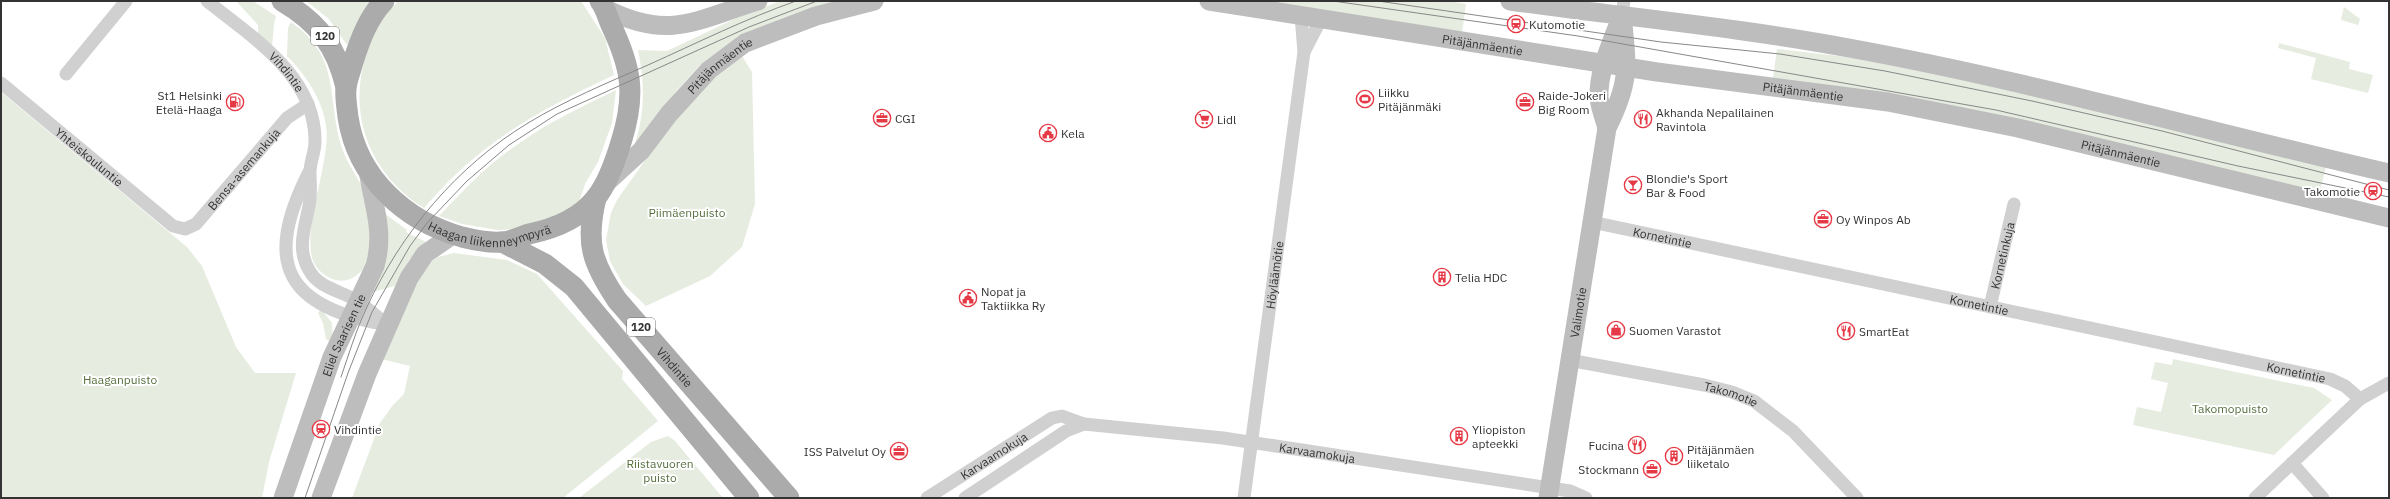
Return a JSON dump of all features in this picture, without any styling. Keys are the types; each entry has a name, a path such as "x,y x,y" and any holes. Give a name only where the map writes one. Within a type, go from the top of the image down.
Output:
{"main road":[{"name":"120","path":"282,1 310,20 324,35 341,66 346,87"},
{"name":"Haagan liikenneympyrä","path":"384,1 369,22 363,34 346,87 352,135 368,170 395,202 409,214 454,234 472,240 502,242 561,224 578,214 599,192 620,147 630,105 626,56 603,5"},
{"path":"603,5 635,22 668,27 704,19 758,1"},
{"name":"Pitäjänmäentie","path":"599,192 641,151 669,114 704,75 745,43 767,32 816,16 874,1"},
{"name":"Pitäjänmäentie","path":"1209,1 1628,67 1903,105 2018,128 2389,218"},
{"path":"1510,1 1623,8 1840,46 1965,71 2389,173"},
{"name":"Valimotie","path":"1607,128 1599,98 1604,63 1623,8"},
{"name":"Valimotie","path":"1549,493 1607,128 1621,101 1628,67 1623,8"},
{"name":"Eliel Saarisen tie","path":"283,498 325,376 350,318 375,266 380,242 380,231 368,170"},
{"name":"Vihdintie","path":"599,192 592,214 591,241 596,266 603,279 617,300 789,498"},
{"path":"321,498 387,325 415,267 425,254 454,234"},
{"name":"120","path":"502,242 545,264 574,287 749,498"}],"street":[{"path":"66,74 126,1"},
{"name":"Vihdintie","path":"207,1 258,42 291,74 308,104 313,119 315,143 310,170 310,199 302,239 305,261 309,270 324,285 358,301 387,325"},
{"name":"Höyläämötie","path":"1244,498 1304,52 1301,16"},
{"name":"Höyläämötie","path":"1304,52 1321,19"},
{"name":"Yhteiskouluntie","path":"1,82 173,226 178,228"},
{"name":"Bensa-asemankuja","path":"178,228 185,230 196,224 287,118 308,104"},
{"name":"Vihdintie","path":"310,170 297,195 286,230 285,241 287,263 296,284 305,294 350,318 387,325"},
{"name":"Kornetinkuja","path":"1990,307 2014,204"},
{"name":"Kornetintie","path":"1592,222 2330,379 2345,386 2360,399"},
{"name":"Takomotie","path":"1569,360 1704,385 1732,392 1754,401 1771,412 1793,431 1857,498"},
{"path":"2254,498 2360,399 2389,383"},
{"name":"Karvaamokuja","path":"927,498 1052,418 1062,416 1084,424 1223,438 1549,493 1570,491 1586,498"},
{"name":"Karvaamokuja","path":"965,498 1066,431 1084,424"},
{"path":"2292,463 2323,498"}],"green space":[{"path":"236,1 253,1 276,16 272,47 258,35 258,25"},
{"path":"306,1 372,1 347,45 329,19"},
{"path":"398,1 581,1 605,38 614,75 586,88 535,116 489,146 467,164 424,208 405,194 389,178 377,160 367,141 359,98 361,76 367,53 373,38 388,12"},
{"path":"781,1 855,1 747,33 720,50 700,65 677,90 638,144 635,144 641,120 643,97 642,74 638,50 667,51 745,14"},
{"path":"1254,1 1449,1 1466,4 1462,33"},
{"path":"2344,7 2360,19 2358,25 2341,20"},
{"path":"291,22 307,36 318,50 325,64 330,79 337,129 342,148 349,164 363,188 374,236 374,247 371,257 366,265 353,278 345,280 337,280 328,277 319,270 312,258 310,243 312,224 324,161 326,126 321,107 312,88 287,56 288,28"},
{"path":"2279,43 2350,62 2349,69 2373,75 2368,93 2311,79 2316,58 2278,48"},
{"path":"1777,49 1855,58 2035,94 2326,167 2320,191 2292,187 1773,78"},
{"name":"Piimäenpuisto","path":"742,56 752,72 755,204 742,247 710,276 646,306 623,284 610,261 606,240 611,213 617,200 661,138 707,83"},
{"path":"616,90 612,123 598,162 585,184 579,202 559,217 514,229 498,230 462,224 439,216 466,188 504,154 551,123"},
{"name":"Haaganpuisto","path":"1,92 187,247 202,266 236,347 255,373 296,373 269,462 262,498 1,498"},
{"path":"385,214 407,230 406,232 426,242 409,260 395,286 369,293"},
{"path":"454,253 507,260 537,274 623,371 622,379 658,421 563,498 352,498 380,423 393,405 404,394 410,366 381,359 424,267 438,257"},
{"path":"321,309 332,323 333,343 326,339 323,323 318,313"},
{"name":"Takomopuisto","path":"2173,359 2314,388 2332,400 2274,455 2133,425 2137,407 2161,412 2168,383 2151,379 2155,362 2172,365"},
{"name":"Riistavuoren puisto","path":"668,436 674,440 723,498 579,498 651,442"}],"tram line":[{"path":"341,377 363,316 381,280 397,253 414,228 434,203 478,159 502,140 528,123 572,99 740,23 796,1"},
{"path":"305,498 348,373 372,312 410,246 427,223 467,181 509,145 557,114 749,27 817,1"},
{"path":"1333,1 1578,36 1996,110 2238,166 2389,197"},
{"path":"1378,1 1661,42 1780,54 1885,71 2032,101 2162,131 2389,190"}],"place":[{"name":"Kutomotie","path":"1516,24"},
{"name":"Liikku Pitäjänmäki","path":"1365,99"},
{"name":"St1 Helsinki Etelä-Haaga","path":"235,102"},
{"name":"Raide-Jokeri Big Room","path":"1525,102"},
{"name":"CGI","path":"882,118"},
{"name":"Lidl","path":"1204,119"},
{"name":"Akhanda Nepalilainen Ravintola","path":"1643,119"},
{"name":"Kela","path":"1048,133"},
{"name":"Blondie's Sport Bar & Food","path":"1633,185"},
{"name":"Takomotie","path":"2373,191"},
{"name":"Oy Winpos Ab","path":"1823,219"},
{"name":"Telia HDC","path":"1442,277"},
{"name":"Nopat ja Taktiikka Ry","path":"968,298"},
{"name":"Suomen Varastot","path":"1616,330"},
{"name":"SmartEat","path":"1846,331"},
{"name":"Vihdintie","path":"321,429"},
{"name":"Yliopiston apteekki","path":"1459,436"},
{"name":"Fucina","path":"1637,445"},
{"name":"ISS Palvelut Oy","path":"899,451"},
{"name":"Pitäjänmäen liiketalo","path":"1674,456"},
{"name":"Stockmann","path":"1652,469"}]}
